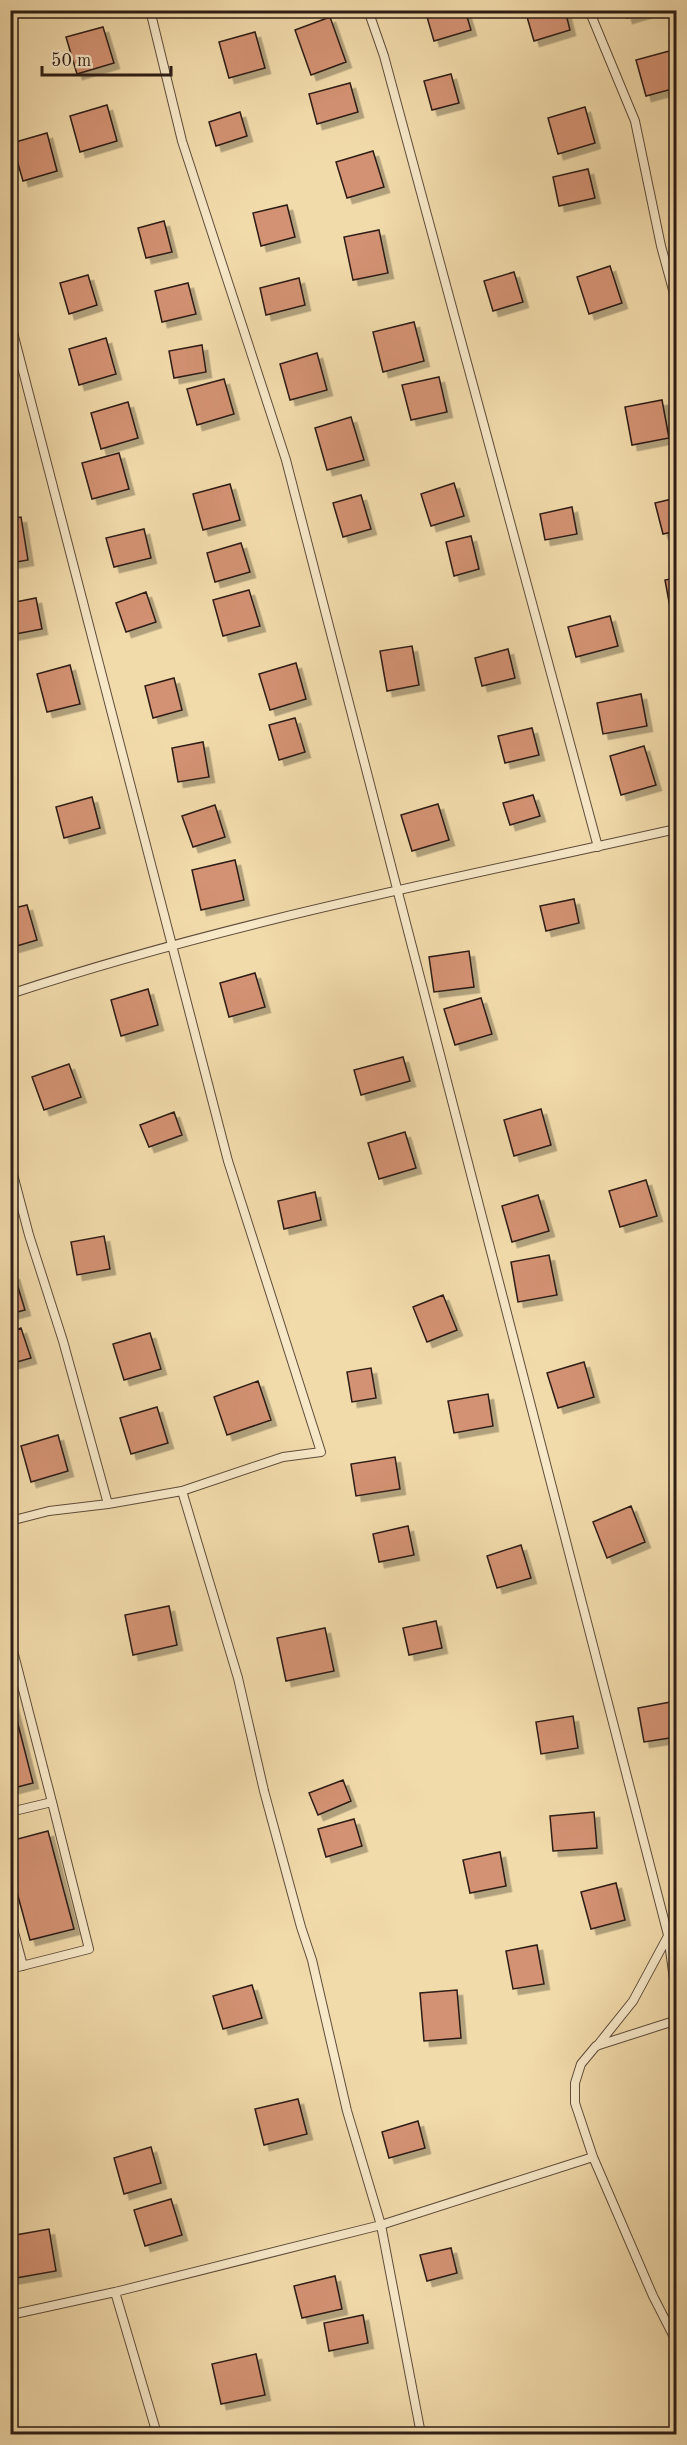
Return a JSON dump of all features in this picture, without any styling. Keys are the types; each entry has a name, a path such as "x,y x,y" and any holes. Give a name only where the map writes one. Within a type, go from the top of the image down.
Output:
{"lane":[{"path":"150,10 182,141 286,460 668,1935 676,1994"},
{"path":"368,10 387,67 598,847"},
{"path":"589,10 635,121 661,246 676,301"},
{"path":"10,321 228,1161 321,1452 283,1457 182,1491 108,1504 49,1511 10,1521"},
{"path":"10,994 173,945 397,891 676,829"},
{"path":"10,1163 28,1235 63,1341 108,1504"},
{"path":"182,1491 238,1678 264,1791 300,1927 312,1960 347,2111 381,2225 421,2434"},
{"path":"10,1639 89,1949 10,1969"},
{"path":"10,1812 52,1802"},
{"path":"10,1917 23,1965"},
{"path":"668,1935 633,2001 581,2064 575,2083 575,2103 593,2157 653,2296 676,2340"},
{"path":"596,2046 674,2021 676,2017"},
{"path":"10,2315 115,2292 381,2225 593,2157"},
{"path":"115,2292 157,2434"}],"building":[{"path":"425,10 465,10 471,30 434,41"},
{"path":"525,10 565,10 570,30 534,41"},
{"path":"625,10 654,10 627,18"},
{"path":"330,17 346,62 311,75 295,30"},
{"path":"103,27 114,63 77,74 66,37"},
{"path":"255,32 265,68 229,78 219,42"},
{"path":"673,50 676,62 676,88 646,96 636,60"},
{"path":"451,74 459,103 432,110 424,81"},
{"path":"350,83 358,112 317,124 309,94"},
{"path":"107,105 117,141 80,152 70,116"},
{"path":"585,107 595,143 558,154 548,118"},
{"path":"240,112 247,136 216,146 209,122"},
{"path":"47,133 57,171 23,181 12,143"},
{"path":"373,151 384,187 347,198 336,162"},
{"path":"588,169 595,198 559,206 553,177"},
{"path":"287,205 295,237 261,246 253,213"},
{"path":"164,221 172,252 146,258 138,228"},
{"path":"379,230 388,273 353,280 344,237"},
{"path":"610,266 622,303 589,314 577,277"},
{"path":"514,272 523,302 493,311 484,281"},
{"path":"88,275 97,305 69,314 60,283"},
{"path":"299,278 305,305 266,315 260,288"},
{"path":"188,283 196,314 162,322 155,291"},
{"path":"414,322 424,361 383,372 373,332"},
{"path":"106,338 116,374 79,385 69,349"},
{"path":"202,345 206,372 174,378 169,351"},
{"path":"317,353 327,390 290,400 280,364"},
{"path":"439,377 447,412 411,420 402,385"},
{"path":"224,379 234,414 197,425 187,389"},
{"path":"662,400 669,438 632,445 625,407"},
{"path":"128,402 138,438 101,449 91,413"},
{"path":"351,417 364,460 327,470 315,428"},
{"path":"119,453 129,489 92,499 82,463"},
{"path":"454,483 464,516 431,526 421,494"},
{"path":"230,484 240,520 203,530 193,494"},
{"path":"361,495 371,529 343,537 333,503"},
{"path":"676,498 676,531 663,534 655,503"},
{"path":"572,507 577,534 545,540 540,514"},
{"path":"21,517 28,560 10,563 10,519"},
{"path":"144,529 151,558 114,567 106,538"},
{"path":"471,536 479,569 454,576 446,542"},
{"path":"241,543 250,572 215,582 207,553"},
{"path":"676,578 676,629 674,629 665,580"},
{"path":"249,590 260,626 223,636 213,600"},
{"path":"146,592 156,622 126,632 116,603"},
{"path":"36,598 42,629 10,635 10,603"},
{"path":"610,616 618,646 576,657 568,627"},
{"path":"412,646 419,685 387,691 380,651"},
{"path":"508,649 515,678 482,686 475,658"},
{"path":"296,663 306,699 270,710 259,674"},
{"path":"70,665 80,704 47,712 37,674"},
{"path":"174,678 182,710 153,718 145,686"},
{"path":"641,694 647,726 603,734 597,703"},
{"path":"295,718 305,752 279,760 269,725"},
{"path":"532,728 539,755 505,763 498,736"},
{"path":"203,742 209,777 178,782 172,748"},
{"path":"644,746 656,785 621,795 610,756"},
{"path":"533,795 540,816 510,825 503,803"},
{"path":"92,797 100,828 64,838 56,807"},
{"path":"438,804 449,840 412,851 401,815"},
{"path":"215,805 225,837 193,847 182,816"},
{"path":"235,860 244,900 201,910 192,870"},
{"path":"574,899 579,923 546,931 540,906"},
{"path":"27,905 37,940 10,948 10,909"},
{"path":"469,951 474,987 434,992 429,957"},
{"path":"255,973 265,1007 229,1017 220,983"},
{"path":"148,989 158,1025 121,1036 111,1000"},
{"path":"481,998 492,1034 455,1045 444,1009"},
{"path":"403,1057 410,1081 361,1095 354,1070"},
{"path":"69,1064 81,1097 44,1110 32,1077"},
{"path":"541,1109 551,1145 514,1156 504,1120"},
{"path":"174,1112 182,1135 149,1147 140,1125"},
{"path":"405,1132 416,1168 379,1179 368,1143"},
{"path":"646,1180 657,1216 620,1227 609,1191"},
{"path":"315,1192 321,1220 284,1229 278,1201"},
{"path":"538,1195 549,1231 512,1242 502,1206"},
{"path":"104,1236 110,1269 77,1275 71,1242"},
{"path":"549,1255 557,1295 518,1302 511,1262"},
{"path":"14,1274 25,1310 10,1314 10,1276"},
{"path":"443,1295 457,1330 427,1342 413,1307"},
{"path":"21,1328 31,1358 10,1364 10,1332"},
{"path":"150,1333 161,1369 124,1380 113,1344"},
{"path":"584,1362 594,1397 558,1408 547,1373"},
{"path":"371,1368 376,1398 352,1402 347,1372"},
{"path":"258,1381 271,1420 227,1435 214,1397"},
{"path":"488,1394 493,1426 454,1433 448,1401"},
{"path":"157,1407 168,1443 131,1454 120,1418"},
{"path":"58,1435 68,1471 31,1482 21,1446"},
{"path":"395,1457 400,1489 356,1496 351,1464"},
{"path":"631,1506 645,1542 607,1558 593,1522"},
{"path":"408,1526 414,1555 379,1562 373,1534"},
{"path":"521,1545 531,1578 497,1588 487,1556"},
{"path":"169,1606 177,1645 133,1655 125,1615"},
{"path":"436,1621 442,1648 409,1655 403,1628"},
{"path":"325,1628 334,1671 286,1681 277,1638"},
{"path":"10,1693 33,1783 10,1789"},
{"path":"676,1701 676,1737 644,1742 638,1708"},
{"path":"573,1716 578,1748 541,1754 536,1722"},
{"path":"343,1780 351,1801 318,1815 309,1793"},
{"path":"594,1812 597,1848 553,1851 550,1816"},
{"path":"354,1819 362,1846 326,1857 318,1829"},
{"path":"48,1831 74,1929 30,1940 10,1867 10,1841"},
{"path":"500,1852 506,1886 470,1893 463,1860"},
{"path":"616,1883 625,1920 591,1929 581,1892"},
{"path":"537,1945 544,1984 513,1989 506,1951"},
{"path":"252,1985 262,2018 223,2029 213,1996"},
{"path":"457,1990 461,2038 424,2041 420,1993"},
{"path":"298,2099 307,2134 264,2145 255,2109"},
{"path":"418,2121 425,2148 389,2158 382,2132"},
{"path":"151,2147 161,2183 124,2194 114,2158"},
{"path":"171,2199 182,2235 145,2246 134,2210"},
{"path":"49,2229 56,2271 10,2279 10,2236"},
{"path":"451,2248 457,2273 427,2281 420,2255"},
{"path":"335,2276 342,2309 302,2318 294,2286"},
{"path":"363,2315 368,2343 329,2351 324,2323"},
{"path":"256,2354 265,2395 221,2404 212,2364"}]}
